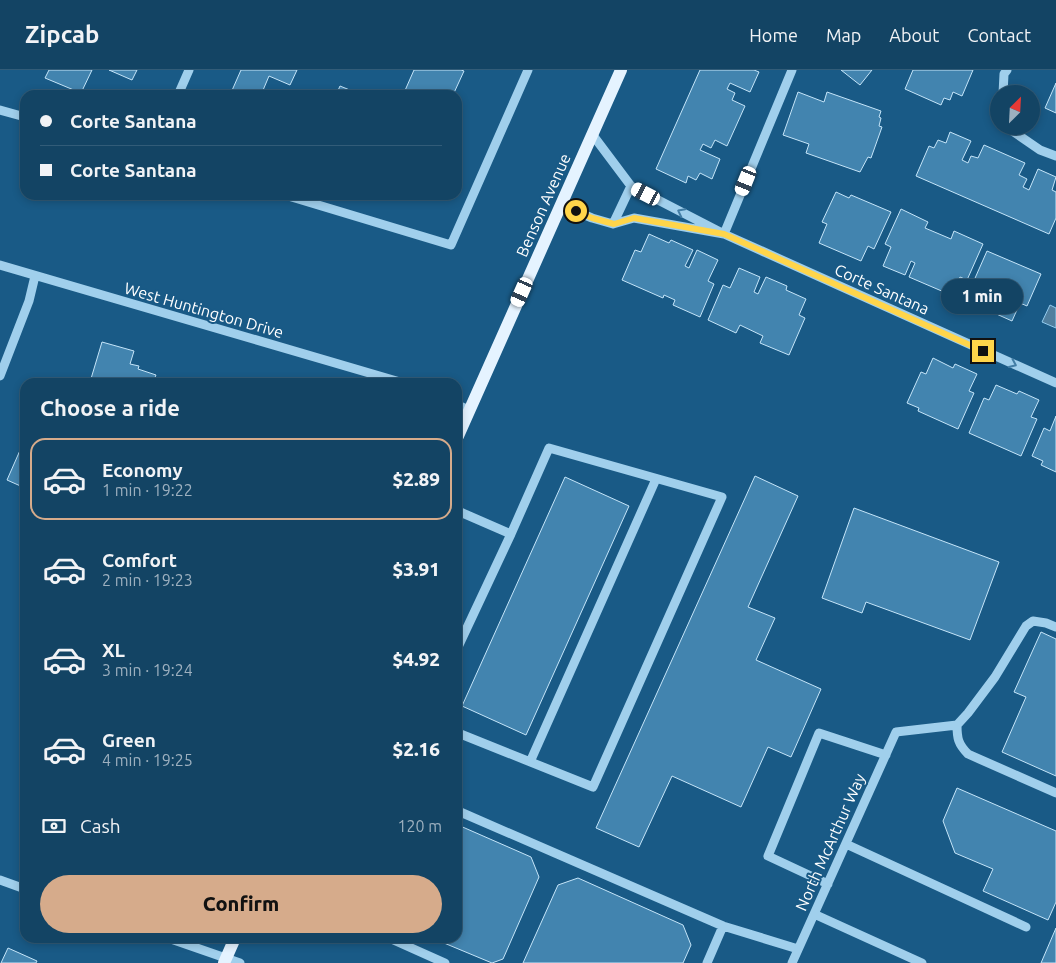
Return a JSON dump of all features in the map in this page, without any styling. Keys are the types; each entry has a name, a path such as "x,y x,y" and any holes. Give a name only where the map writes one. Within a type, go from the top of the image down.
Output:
{"main road":[{"name":"Benson Avenue","path":"463,407 561,204 621,70"},
{"path":"225,960 233,943"}],"street":[{"path":"180,90 189,70"},
{"path":"302,200 451,245 528,70"},
{"path":"724,234 792,70"},
{"path":"1003,85 1004,74 1007,70"},
{"path":"0,110 20,116"},
{"name":"Corte Santana","path":"592,134 630,186 724,234 1056,383"},
{"path":"1018,135 1040,150 1056,156"},
{"path":"614,224 630,186"},
{"name":"Corte Santana","path":"561,204 592,218 614,224 634,218 724,234"},
{"name":"West Huntington Drive","path":"0,266 386,378"},
{"path":"0,376 29,301 35,276"},
{"path":"462,638 549,448 722,497 593,787 462,735"},
{"path":"530,762 656,479"},
{"path":"462,513 511,534"},
{"path":"1056,627 1034,621 1026,626 995,677 957,725 957,738 960,746 968,754 1056,793"},
{"name":"North McArthur Way","path":"792,963 896,732 957,725"},
{"path":"828,884 768,856 819,733 886,755"},
{"path":"462,813 723,926 798,949"},
{"path":"846,844 1026,927"},
{"path":"0,880 20,887"},
{"path":"814,914 922,963"},
{"path":"707,963 723,926"},
{"path":"181,943 225,960 240,963"},
{"path":"400,943 445,963"}],"water":[{"path":"1050,305 1056,308 1056,328 1042,322"}],"building":[{"path":"49,70 92,70 82,90 74,90 45,78"},
{"path":"109,70 137,70 132,80"},
{"path":"241,70 297,70 290,85 269,76 263,90 232,90"},
{"path":"414,70 464,71 455,90 405,90"},
{"path":"700,70 754,70 759,72 750,92 730,83 727,89 735,93 732,100 745,106 727,146 715,140 711,148 703,144 700,150 720,159 712,179 700,173 696,180 688,176 686,183 656,169"},
{"path":"841,70 872,70 860,85"},
{"path":"913,70 973,70 962,96 953,92 950,100 944,98 941,105 905,89"},
{"path":"1056,83 1056,113 1045,108"},
{"path":"340,86 350,90 338,90"},
{"path":"798,92 824,102 827,92 881,111 879,126 882,127 871,158 868,157 860,172 806,153 809,144 783,135"},
{"path":"950,132 971,141 962,160 968,163 971,156 978,158 984,145 1025,163 1019,175 1027,179 1023,187 1029,190 1038,169 1056,177 1052,190 1056,192 1056,218 1049,234 916,176 929,146 934,148 938,140 946,143"},
{"path":"836,192 849,198 851,195 891,212 874,249 868,246 861,261 819,243 827,224 822,222"},
{"path":"901,209 928,222 925,228 951,239 954,231 983,244 967,280 960,277 951,295 909,277 915,263 911,261 905,275 883,266 891,247 885,244"},
{"path":"649,234 669,243 671,240 693,250 685,266 689,268 697,250 718,260 708,281 714,284 700,317 673,305 675,300 664,295 663,298 622,280 635,250 641,252"},
{"path":"987,251 1041,274 1027,306 1020,303 1012,321 972,303 979,288 972,285"},
{"path":"739,268 760,277 754,292 758,294 766,277 787,286 786,290 806,299 799,315 805,318 789,355 760,343 763,336 740,325 736,333 708,320 723,285 730,288"},
{"path":"102,342 134,351 130,364 139,366 138,369 156,375 155,378 91,378"},
{"path":"933,358 953,368 955,364 977,374 969,391 974,393 958,429 918,411 919,408 907,403 921,372 926,374"},
{"path":"996,385 1017,394 1019,391 1039,400 1031,417 1037,419 1021,456 969,433 984,398 989,400"},
{"path":"1056,416 1056,472 1041,465 1043,461 1032,456 1044,428 1050,431"},
{"path":"20,450 20,486 7,480"},
{"path":"755,476 798,496 748,607 775,618 756,660 821,689 791,757 768,747 741,807 672,776 639,847 596,828"},
{"path":"565,477 629,506 526,735 462,706"},
{"path":"854,508 999,562 970,640 866,602 862,613 822,598"},
{"path":"1041,632 1056,639 1056,776 1002,752 1026,697 1014,692"},
{"path":"957,788 1056,831 1056,902 1048,920 983,891 993,869 955,853 943,821"},
{"path":"462,827 531,857 539,877 503,959 492,963 444,943 462,943"},
{"path":"578,878 683,925 691,945 683,963 523,963 558,885"},
{"path":"1056,928 1056,963 1041,963"},
{"path":"8,948 37,961 36,963 1,963"}],"route":[{"path":"576,211 614,224 634,218 724,234 983,351"}]}
